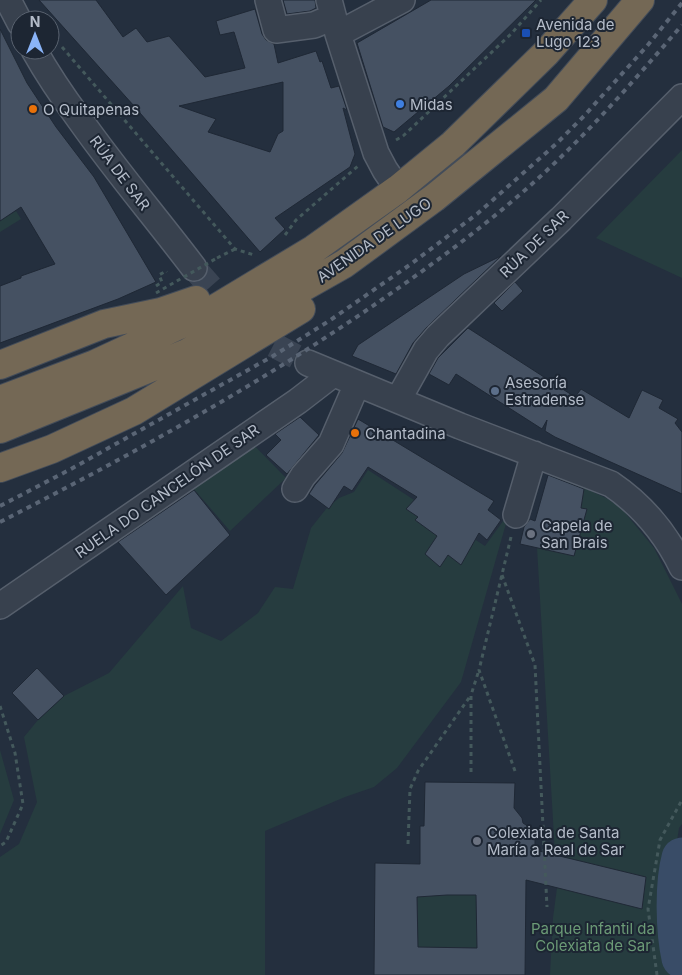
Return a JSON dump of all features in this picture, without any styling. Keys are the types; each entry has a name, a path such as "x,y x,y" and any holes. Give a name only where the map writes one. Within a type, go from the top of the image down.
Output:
{"highway":[{"name":"AVENIDA DE LUGO","path":"0,400 95,364 216,308 314,248 398,189 453,144 546,53 593,0"},
{"name":"AVENIDA DE LUGO","path":"0,429 187,353 344,264 434,198 556,99 640,0"},
{"path":"0,468 52,450 134,411 257,337 375,262 477,182 556,99"},
{"path":"0,365 104,324 161,312 182,306 205,296 244,291"}],"street":[{"path":"268,0 276,30 314,25 334,17 402,0"},
{"path":"334,17 376,153 398,189"},
{"name":"RÚA DE SAR","path":"46,60 47,75 136,195 186,273"},
{"name":"RÚA DE SAR","path":"398,400 426,350 438,336 561,220 682,97"},
{"path":"308,363 611,484 628,495 648,517 674,551 682,567"},
{"name":"RUELA DO CANCELÓN DE SAR","path":"0,606 282,412 333,374"},
{"path":"295,489 303,476 330,444 357,384"},
{"path":"516,515 534,454"}],"path":[{"path":"279,241 296,220 350,172 403,136 511,34 541,0"},
{"path":"59,60 235,248 260,257"},
{"path":"156,293 235,248"},
{"path":"148,290 162,282 159,275 166,271 169,276"},
{"path":"172,280 186,273"},
{"path":"408,844 410,790 418,771 470,695 479,670 516,515"},
{"path":"502,575 535,666 547,907"},
{"path":"479,670 516,771"},
{"path":"470,695 470,772"},
{"path":"0,706 15,752 23,804 6,842 0,846"},
{"path":"656,975 648,909 660,840 682,800"}],"green space":[{"path":"682,150 682,278 596,238"},
{"path":"0,185 6,217 16,211 21,219 0,232"},
{"path":"249,440 286,478 230,531 187,481"},
{"path":"368,470 485,546 509,513 461,682 397,768 374,787 345,797 265,831 265,975 0,975 0,857 19,844 37,802 24,737 38,720 64,696 109,673 183,586 191,628 221,641 258,613 275,587 293,589 311,528 326,509 339,498 354,492"},
{"name":"Parque Infantil da Colexiata de Sar","path":"553,473 608,499 622,509 654,548 682,604 682,824 679,828 672,873 672,945 680,975 550,975 553,918 557,888 537,548"},
{"path":"0,750 14,800 0,834"},
{"path":"417,884 442,895 464,895 476,886 477,948 418,947"}],"building":[{"path":"39,0 96,0 123,37 136,28 147,42 169,36 205,77 245,68 234,32 220,35 216,21 255,9 262,34 266,40 274,44 278,63 316,51 320,62 322,61 331,88 339,86 347,110 343,108 355,154 350,167 275,218 285,229 260,252 60,23 60,10 48,10","holes":["283,82 283,131 278,134 270,152 208,132 216,119 179,106"]},
{"path":"283,0 315,0 316,8 310,11 287,14"},
{"path":"431,0 536,0 449,86 394,132 383,127 357,43"},
{"path":"0,29 10,49 10,60 16,60 27,83 56,127 94,177 156,282 118,299 0,343 0,286 55,264 21,207 0,221"},
{"path":"501,256 427,327 413,343 396,374 352,356 358,345 464,274"},
{"path":"515,282 523,291 502,311 494,303"},
{"path":"468,328 575,397 581,389 629,418 642,390 663,400 659,408 678,419 675,423 682,432 682,494 555,437 545,431 547,420 542,429 456,374 449,385 429,374 438,358"},
{"path":"300,417 319,435 287,474 266,455 281,440 275,434"},
{"path":"358,419 494,501 488,510 501,520 487,540 479,533 461,565 448,555 440,567 425,554 437,536 415,520 418,517 406,509 417,497 368,467 352,491 344,486 329,509 309,494 342,453"},
{"path":"548,475 584,489 581,508 587,509 574,556 520,544 524,527 530,519 535,521"},
{"path":"194,490 230,535 166,595 118,542"},
{"path":"37,668 64,696 38,720 12,693"},
{"path":"425,782 515,783 514,808 522,818 523,823 532,829 535,836 535,850 646,877 642,909 526,880 525,975 374,975 375,863 420,864 420,826 424,826","holes":["476,895 477,948 418,947 417,897"]}],"waterway":[{"path":"682,858 678,881 677,908 678,935 682,958"}],"tunnel":[{"path":"194,268 229,308 270,343 308,363"}],"railway":[{"path":"0,506 71,469 273,356 329,321 411,264 477,214 556,144 647,46 682,3"},
{"path":"0,522 192,419 332,334 426,269 474,233 542,175 610,107 682,25"}],"place":[{"name":"Avenida de Lugo 123","path":"526,33"},
{"name":"Midas","path":"400,104"},
{"name":"O Quitapenas","path":"33,109"},
{"name":"Asesoría Estradense","path":"495,391"},
{"name":"Chantadina","path":"355,433"},
{"name":"Capela de San Brais","path":"531,534"},
{"name":"Colexiata de Santa María a Real de Sar","path":"477,841"}]}
